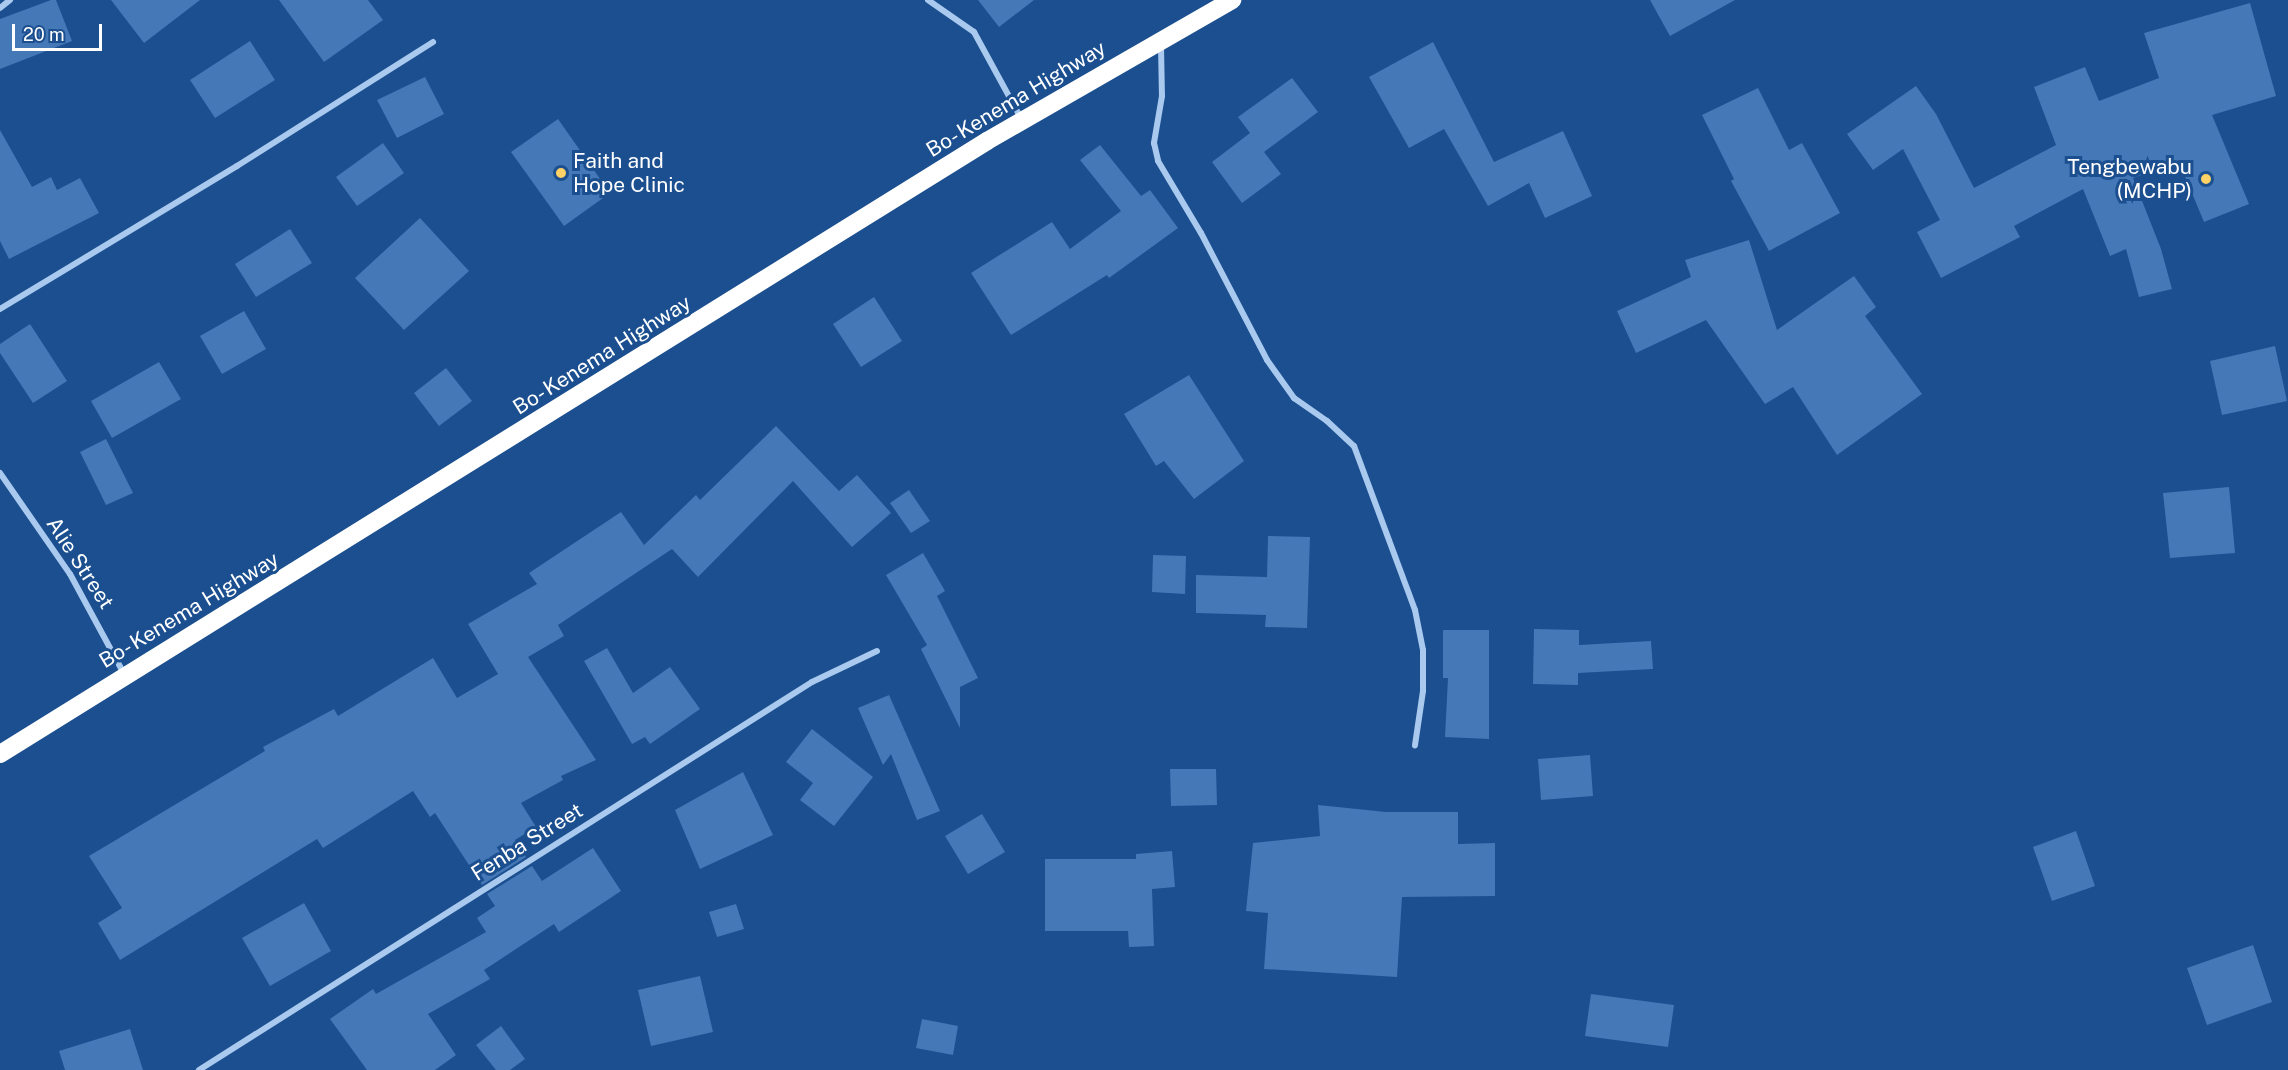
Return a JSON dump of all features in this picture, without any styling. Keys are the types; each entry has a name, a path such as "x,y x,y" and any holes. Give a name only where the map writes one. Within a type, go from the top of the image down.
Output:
{"highway":[{"name":"Bo- Kenema Highway","path":"0,754 124,674 1023,120 1232,0"}],"street":[{"path":"0,8 10,0"},
{"path":"928,0 974,32 1023,120"},
{"path":"1161,39 1162,96 1154,143 1158,161 1274,369 1294,398 1328,421 1354,446 1416,610 1424,650 1424,691 1416,745"},
{"path":"0,309 237,166 433,42"},
{"name":"Alie Street","path":"0,473 70,574 124,674"},
{"name":"Fenba Street","path":"199,1070 802,688 878,651"}],"building":[{"path":"56,0 72,41 0,69 0,19"},
{"path":"111,0 200,0 144,43"},
{"path":"279,0 368,0 383,20 324,62"},
{"path":"978,0 1034,0 999,27"},
{"path":"1650,0 1735,0 1670,36"},
{"path":"2250,3 2276,96 2212,115 2249,204 2204,222 2179,162 2133,178 2161,249 2172,289 2139,297 2126,249 2110,256 2083,189 2014,226 2020,237 1941,278 1917,232 1940,220 1903,149 1873,170 1847,134 1916,86 1936,114 1974,188 2056,145 2034,87 2085,67 2099,101 2159,78 2144,33"},
{"path":"250,41 275,80 215,118 190,80"},
{"path":"1433,42 1494,162 1563,131 1592,196 1545,218 1529,183 1488,206 1444,129 1409,148 1369,77"},
{"path":"425,77 444,114 397,138 377,100"},
{"path":"1292,78 1318,112 1264,152 1281,174 1242,203 1212,162 1250,133 1238,117"},
{"path":"1758,88 1789,150 1802,143 1840,213 1769,251 1731,181 1734,179 1702,115"},
{"name":"Faith and Hope Clinic","path":"558,119 610,193 564,226 511,152"},
{"path":"0,130 32,187 51,177 57,190 80,178 99,213 9,259 0,241"},
{"path":"383,143 404,173 357,206 336,177"},
{"path":"1100,145 1141,196 1150,190 1178,228 1109,278 1107,275 1011,335 971,273 1052,222 1070,249 1121,211 1080,160"},
{"path":"420,218 469,271 404,330 355,278"},
{"path":"290,229 312,263 256,297 235,264"},
{"path":"1749,240 1777,330 1854,276 1876,307 1865,316 1922,394 1837,455 1793,387 1765,404 1706,320 1636,353 1617,311 1691,277 1685,260"},
{"path":"874,297 902,341 861,367 833,324"},
{"path":"244,311 266,349 222,374 200,336"},
{"path":"30,324 67,381 33,403 0,353 0,344"},
{"path":"2275,346 2287,401 2222,415 2210,361"},
{"path":"159,362 181,399 112,438 91,401"},
{"path":"446,368 472,401 439,426 414,393"},
{"path":"1189,375 1244,461 1194,499 1164,461 1156,466 1124,414"},
{"path":"776,426 839,491 857,475 891,513 852,547 793,481 698,577 672,549 558,625 564,636 528,657 596,760 561,776 563,780 521,803 536,827 515,840 526,857 482,885 435,813 430,817 413,791 323,848 317,839 120,960 98,923 122,908 89,856 265,751 263,747 334,709 338,716 433,658 457,698 498,674 468,624 537,584 529,573 621,512 644,545 696,495 700,500"},
{"path":"106,439 133,493 106,505 80,452"},
{"path":"2229,487 2235,553 2170,558 2163,493"},
{"path":"909,490 930,521 911,533 890,503"},
{"path":"1268,536 1310,537 1307,628 1265,627 1266,615 1196,613 1196,575 1267,577"},
{"path":"923,553 945,591 937,596 978,678 960,687 960,728 921,649 927,645 886,575"},
{"path":"1153,555 1186,556 1185,594 1152,592"},
{"path":"1534,629 1579,630 1579,645 1651,641 1653,669 1578,673 1578,685 1533,684"},
{"path":"1443,630 1489,630 1489,739 1445,737 1448,678 1443,678"},
{"path":"607,648 633,693 670,667 700,709 650,744 645,737 632,744 584,661"},
{"path":"889,695 940,811 917,820 891,754 883,765 858,708"},
{"path":"812,729 873,777 834,826 800,800 813,783 786,762"},
{"path":"1590,755 1593,796 1541,800 1538,759"},
{"path":"1170,769 1216,769 1217,805 1171,806"},
{"path":"743,772 773,835 700,869 675,810"},
{"path":"1318,805 1386,812 1458,812 1458,844 1495,843 1495,896 1402,897 1397,977 1264,969 1268,913 1246,911 1253,843 1320,836"},
{"path":"982,814 1005,852 968,874 945,836"},
{"path":"2076,831 2095,886 2052,901 2033,847"},
{"path":"593,848 621,891 559,932 554,924 484,970 490,979 428,1014 456,1055 435,1070 367,1070 330,1019 373,989 376,994 486,932 477,918 495,906 487,894 532,866 542,881"},
{"path":"1172,851 1175,887 1152,889 1154,946 1129,947 1128,931 1045,931 1045,859 1136,859 1136,854"},
{"path":"304,903 331,951 270,986 242,938"},
{"path":"736,904 744,929 717,937 709,912"},
{"path":"2253,945 2272,1002 2207,1025 2187,968"},
{"path":"700,976 713,1032 651,1046 638,990"},
{"path":"1591,994 1674,1005 1668,1047 1585,1036"},
{"path":"922,1019 958,1026 953,1055 916,1048"},
{"path":"501,1026 525,1059 510,1070 496,1070 476,1045"},
{"path":"130,1029 143,1070 65,1070 59,1051"}],"place":[{"name":"Faith and Hope Clinic","path":"561,173"},
{"name":"Tengbewabu (MCHP)","path":"2206,179"}]}
